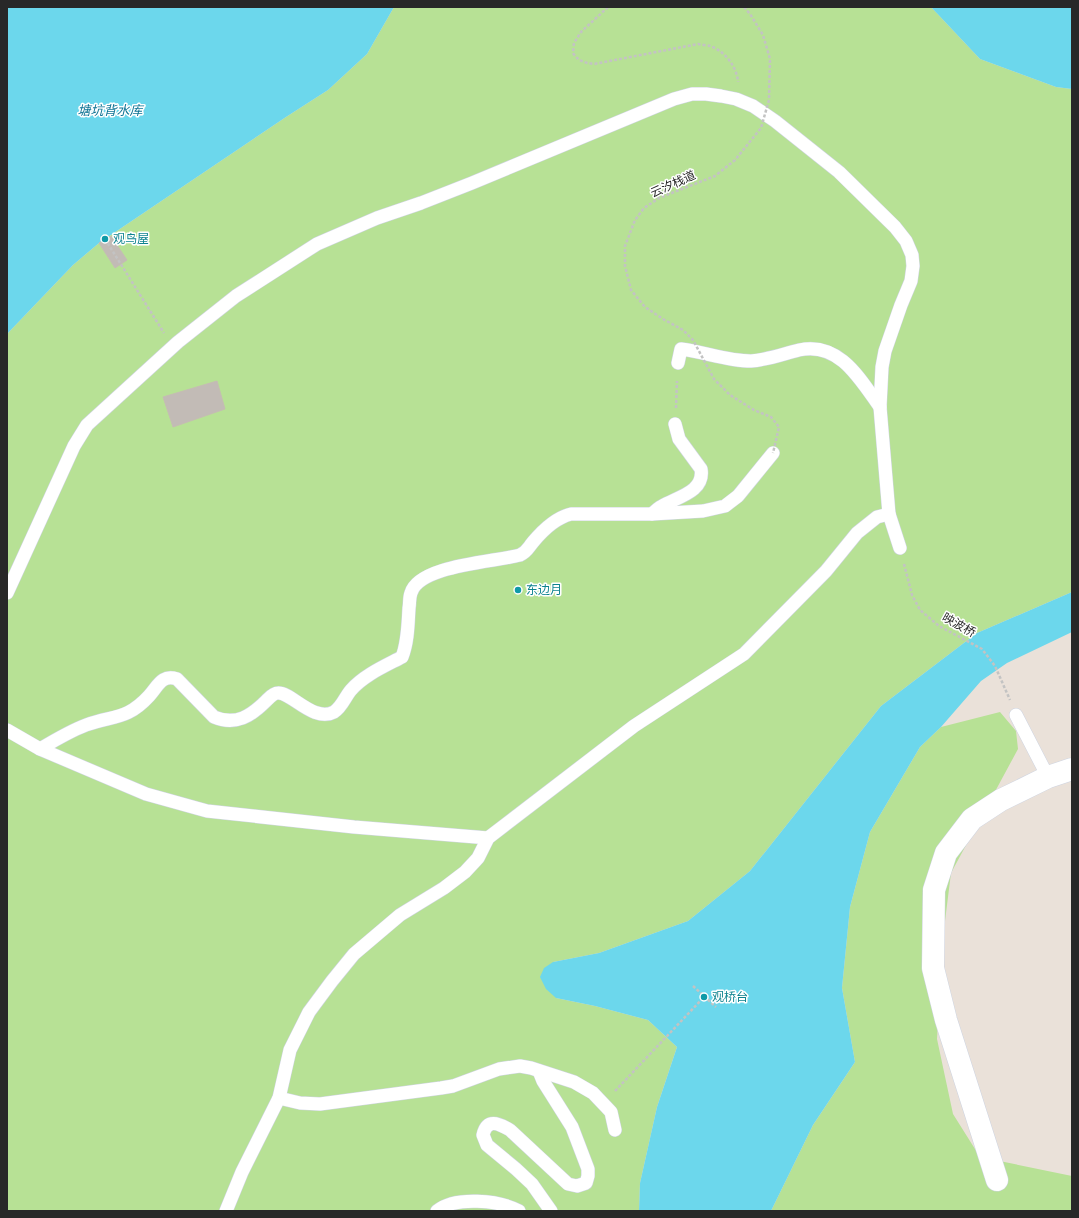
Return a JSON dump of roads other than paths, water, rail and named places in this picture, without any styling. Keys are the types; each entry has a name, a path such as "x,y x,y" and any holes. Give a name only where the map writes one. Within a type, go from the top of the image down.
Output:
{"street":[{"path":"997,1180 946,1020 933,968 934,890 946,853 972,819 1000,800 1048,777 1072,769"}],"lane":[{"path":"7,593 74,446 87,425 173,347 236,296 317,244 344,232 377,218 472,183 674,99 692,94 721,96 736,99 753,106 775,121 839,172 895,227 906,241 912,255 913,266 911,281 885,351 882,367 880,407 889,514 900,548"},
{"path":"678,363 681,349 725,358 752,361 772,358 809,348 821,349 831,352 841,358 880,407"},
{"path":"652,514 661,506 680,498 696,487 702,475 701,470 679,439 675,424"},
{"path":"40,749 67,733 87,724 132,712 142,704 164,679 170,677 177,679 214,717 222,720 230,721 243,718 256,710 272,695 277,693 283,693 300,705 314,712 325,714 333,712 340,707 351,690 366,677 402,656 407,642 410,594 414,586 419,581 440,570 520,556 526,552 533,542 553,522 561,517 571,514 652,514 703,511 725,506 738,496 773,453"},
{"path":"226,1211 242,1172 279,1098 290,1050 309,1012 354,954 400,915 444,888 465,872 478,858 488,838 634,726 744,654 826,571 857,533 877,517 889,514"},
{"path":"1016,715 1048,777"},
{"path":"7,730 40,749 146,794 207,811 354,827 488,838"},
{"path":"279,1098 300,1103 326,1103 441,1088 453,1086 499,1068 520,1066 574,1082 593,1094 604,1103 611,1112 615,1130"},
{"path":"539,1071 543,1081 572,1127 588,1169 586,1183 577,1186 568,1184 510,1130 502,1125 496,1123 490,1124 486,1127 483,1135 487,1145 532,1184 551,1211"},
{"path":"437,1211 448,1204 461,1202 494,1203 509,1206 519,1211"}],"water":[{"name":"塘坑背水库","path":"7,7 394,7 367,54 328,90 99,243 73,265 7,334"},
{"path":"931,7 1072,7 1072,89 1056,87 980,59"},
{"path":"1072,592 1072,632 1007,663 981,681 941,727 920,747 870,832 850,907 842,988 855,1062 813,1125 771,1211 639,1211 640,1183 657,1107 677,1047 648,1020 595,1006 556,998 546,989 540,977 544,968 553,962 599,953 688,921 750,871 881,706 977,633"}],"place":[{"name":"观鸟屋","path":"105,239"},
{"name":"东边月","path":"518,590"},
{"name":"观桥台","path":"704,997"}]}
